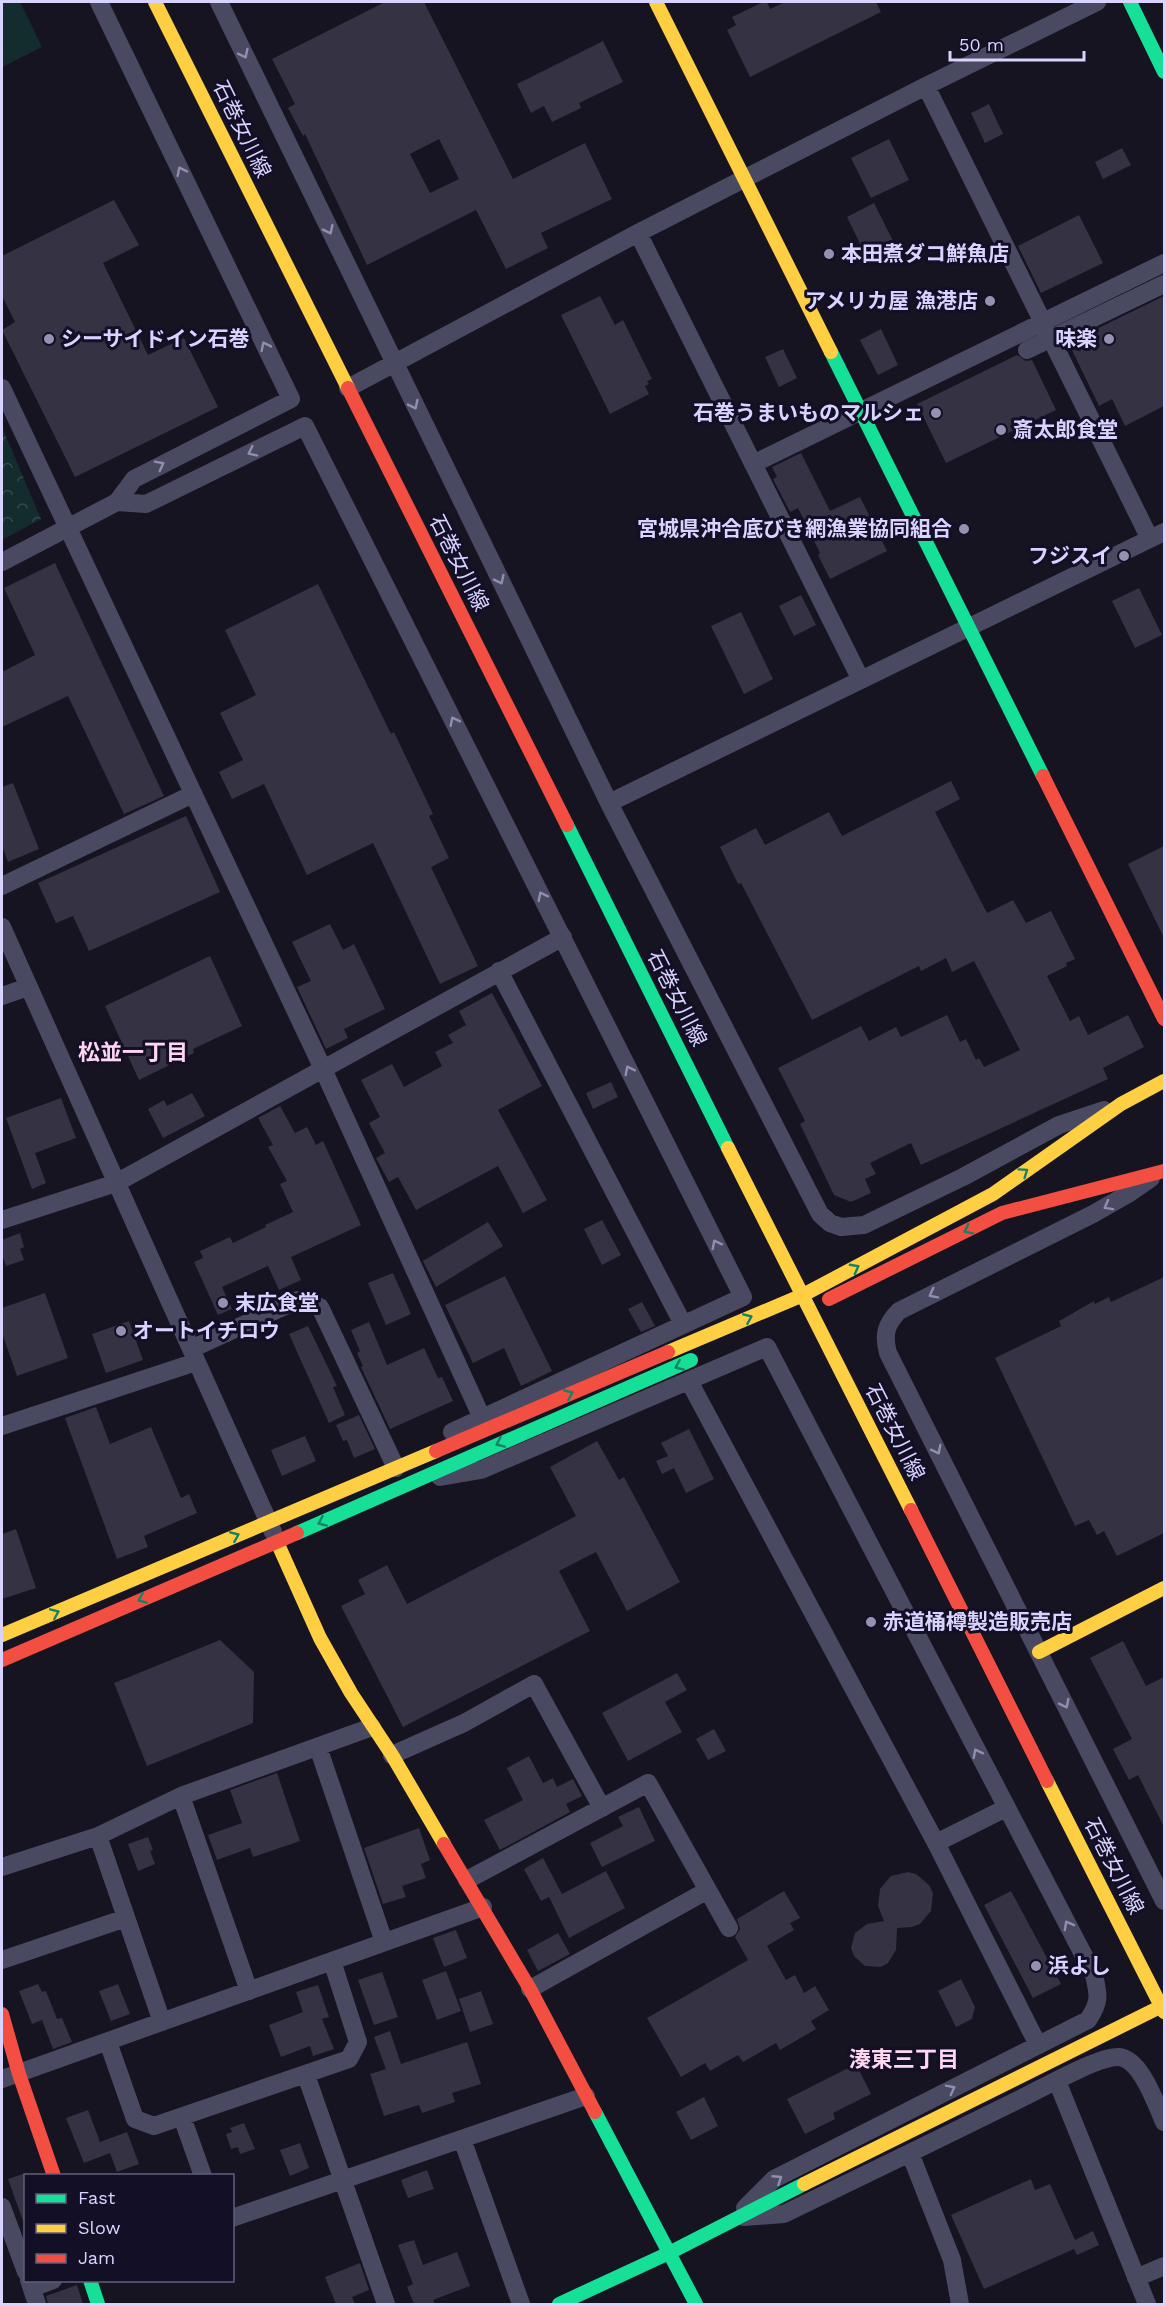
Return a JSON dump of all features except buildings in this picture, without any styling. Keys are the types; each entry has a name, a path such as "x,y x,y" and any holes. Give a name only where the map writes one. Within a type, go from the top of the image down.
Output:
{"street":[{"path":"2,562 117,502 134,479 291,399 99,2"},
{"name":"石巻女川線","path":"155,2 803,1295 804,1311 1164,2008"},
{"path":"219,2 609,803 820,1214 830,1223 842,1227 864,1225 963,1177 1059,1125 1121,1104"},
{"path":"656,2 1164,1019"},
{"path":"348,388 744,178 1097,2"},
{"path":"1130,2 1164,72"},
{"path":"609,803 1157,536 1043,323 926,86"},
{"path":"638,233 861,680"},
{"path":"753,464 1164,263"},
{"path":"1027,350 1164,284"},
{"path":"2,388 323,1069 482,1418"},
{"path":"117,502 146,504 305,426 742,1297 448,1434 404,1464"},
{"path":"2,886 193,794"},
{"path":"2,927 320,1638 467,1880 530,1989 696,2304"},
{"path":"2,1220 116,1183 563,937"},
{"path":"499,971 683,1324"},
{"path":"2,996 28,987"},
{"path":"2,1635 803,1295 993,1194 1121,1104 1164,1081"},
{"path":"804,1311 1002,1213 1160,1173"},
{"path":"1160,1173 1093,1214 899,1311 890,1320 884,1341 1164,1901"},
{"path":"2,1426 194,1356 298,1300 320,1307 404,1464"},
{"path":"416,1481 481,1470 768,1347 1094,1975 1098,1991 1098,2005 1088,2020 774,2179 735,2218"},
{"path":"2,1660 702,1356"},
{"path":"688,1381 936,1843 1038,2045"},
{"path":"1039,1652 1164,1588"},
{"path":"92,1598 100,1617"},
{"path":"392,1755 464,1723 534,1684 602,1808"},
{"path":"2,1867 98,1836 181,1796 372,1727"},
{"path":"318,1747 384,1942"},
{"path":"467,1880 648,1783 729,1928"},
{"path":"181,1796 249,1991"},
{"path":"936,1843 1006,1808"},
{"path":"98,1836 162,2022"},
{"path":"530,1989 708,1890"},
{"path":"10,2077 483,1907"},
{"path":"2,1960 126,1918"},
{"path":"108,2042 135,2119 154,2126 306,2075 349,2059 358,2042 332,1961"},
{"path":"559,2304 669,2253 735,2218 1164,2008"},
{"path":"2,2014 10,2077 54,2174"},
{"path":"735,2218 784,2214 1095,2063 1118,2057 1127,2059 1138,2068 1164,2122"},
{"path":"306,2075 386,2304"},
{"path":"1057,2081 1147,2304"},
{"path":"234,2217 586,2096"},
{"path":"182,2117 203,2174"},
{"path":"462,2139 521,2304"},
{"path":"910,2153 952,2260 960,2304"},
{"path":"2,2207 24,2267"},
{"path":"1136,2278 1164,2266"},
{"path":"31,2286 46,2282"},
{"path":"91,2282 98,2304"}],"green space":[{"path":"2,2 20,2 42,47 2,67"},
{"path":"2,427 41,519 2,540"}],"traffic: fast":[{"path":"1130,2 1164,72"},
{"path":"831,352 1043,776"},
{"path":"567,825 728,1148"},
{"path":"297,1533 691,1360"},
{"path":"595,2112 696,2304"},
{"path":"559,2304 669,2253 804,2184"},
{"path":"91,2282 98,2304"}],"traffic: slow":[{"path":"155,2 348,388"},
{"path":"656,2 831,352"},
{"path":"668,1352 803,1295 993,1194 1121,1104 1164,1081"},
{"path":"728,1148 911,1510"},
{"path":"2,1635 436,1451"},
{"path":"277,1542 320,1638 351,1693 392,1755 444,1844"},
{"path":"1039,1652 1164,1588"},
{"path":"1047,1781 1164,2012"},
{"path":"804,2184 1164,2005"}],"traffic: jam":[{"path":"348,388 567,825"},
{"path":"1043,776 1164,1019"},
{"path":"829,1299 1002,1213 1164,1171"},
{"path":"436,1451 668,1352"},
{"path":"911,1510 1047,1781"},
{"path":"2,1660 297,1533"},
{"path":"444,1844 530,1989 595,2112"},
{"path":"2,2014 19,2074 53,2174"}],"place":[{"name":"本田煮ダコ鮮魚店","path":"829,254"},
{"name":"アメリカ屋 漁港店","path":"990,301"},
{"name":"シーサイドイン石巻","path":"49,339"},
{"name":"味楽","path":"1109,339"},
{"name":"石巻うまいものマルシェ","path":"936,413"},
{"name":"斎太郎食堂","path":"1001,430"},
{"name":"宮城県沖合底びき網漁業協同組合","path":"964,529"},
{"name":"フジスイ","path":"1124,556"},
{"name":"末広食堂","path":"223,1303"},
{"name":"オートイチロウ","path":"121,1331"},
{"name":"赤道桶樽製造販売店","path":"871,1622"},
{"name":"浜よし","path":"1036,1966"}],"district":[{"name":"松並一丁目","path":"133,1052"},
{"name":"湊東三丁目","path":"904,2059"}]}
